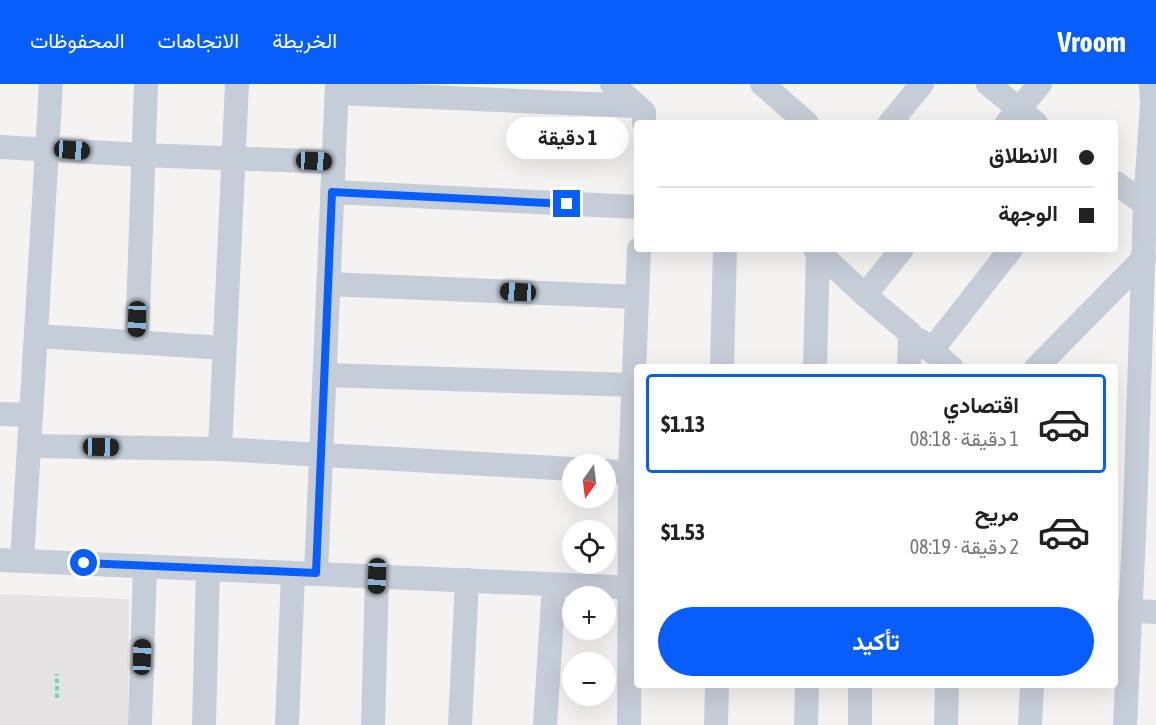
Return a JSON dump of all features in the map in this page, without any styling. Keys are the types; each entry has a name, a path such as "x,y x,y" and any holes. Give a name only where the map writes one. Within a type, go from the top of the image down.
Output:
{"street":[{"path":"51,84 49,149 29,446 11,560 634,588"},
{"path":"137,342 146,84"},
{"path":"220,449 237,84"},
{"path":"612,84 646,116"},
{"path":"762,84 804,120"},
{"path":"892,120 922,84"},
{"path":"988,84 1021,119 1040,84"},
{"path":"1125,725 1123,610 1125,508 1144,258 1145,204 1152,104 1151,84"},
{"path":"287,725 321,454 337,88 646,116"},
{"path":"0,147 334,162"},
{"path":"1118,184 1145,204"},
{"path":"332,192 634,207"},
{"path":"635,364 639,252"},
{"path":"722,364 725,252"},
{"path":"815,364 817,252"},
{"path":"819,252 865,295 947,364"},
{"path":"865,295 900,252"},
{"path":"931,351 1009,252"},
{"path":"1040,364 1144,258"},
{"path":"328,284 637,297"},
{"path":"909,364 910,333"},
{"path":"37,336 224,348"},
{"path":"325,375 634,386 634,439 630,472 634,588 630,725"},
{"path":"0,414 31,415"},
{"path":"29,446 220,449 562,468"},
{"path":"616,471 630,472"},
{"path":"140,725 145,566"},
{"path":"204,725 208,569"},
{"path":"373,725 377,576"},
{"path":"460,725 467,580"},
{"path":"545,725 554,585"},
{"path":"1123,610 1156,612"},
{"path":"716,725 717,688"},
{"path":"806,725 807,688"},
{"path":"860,688 860,725"},
{"path":"946,725 947,688"},
{"path":"1030,725 1032,688"}],"path":[{"path":"57,674 57,698"}],"shaded area":[{"path":"0,594 129,599 128,725 0,725"}],"route":[{"path":"84,563 316,573 332,192 567,204"}]}
